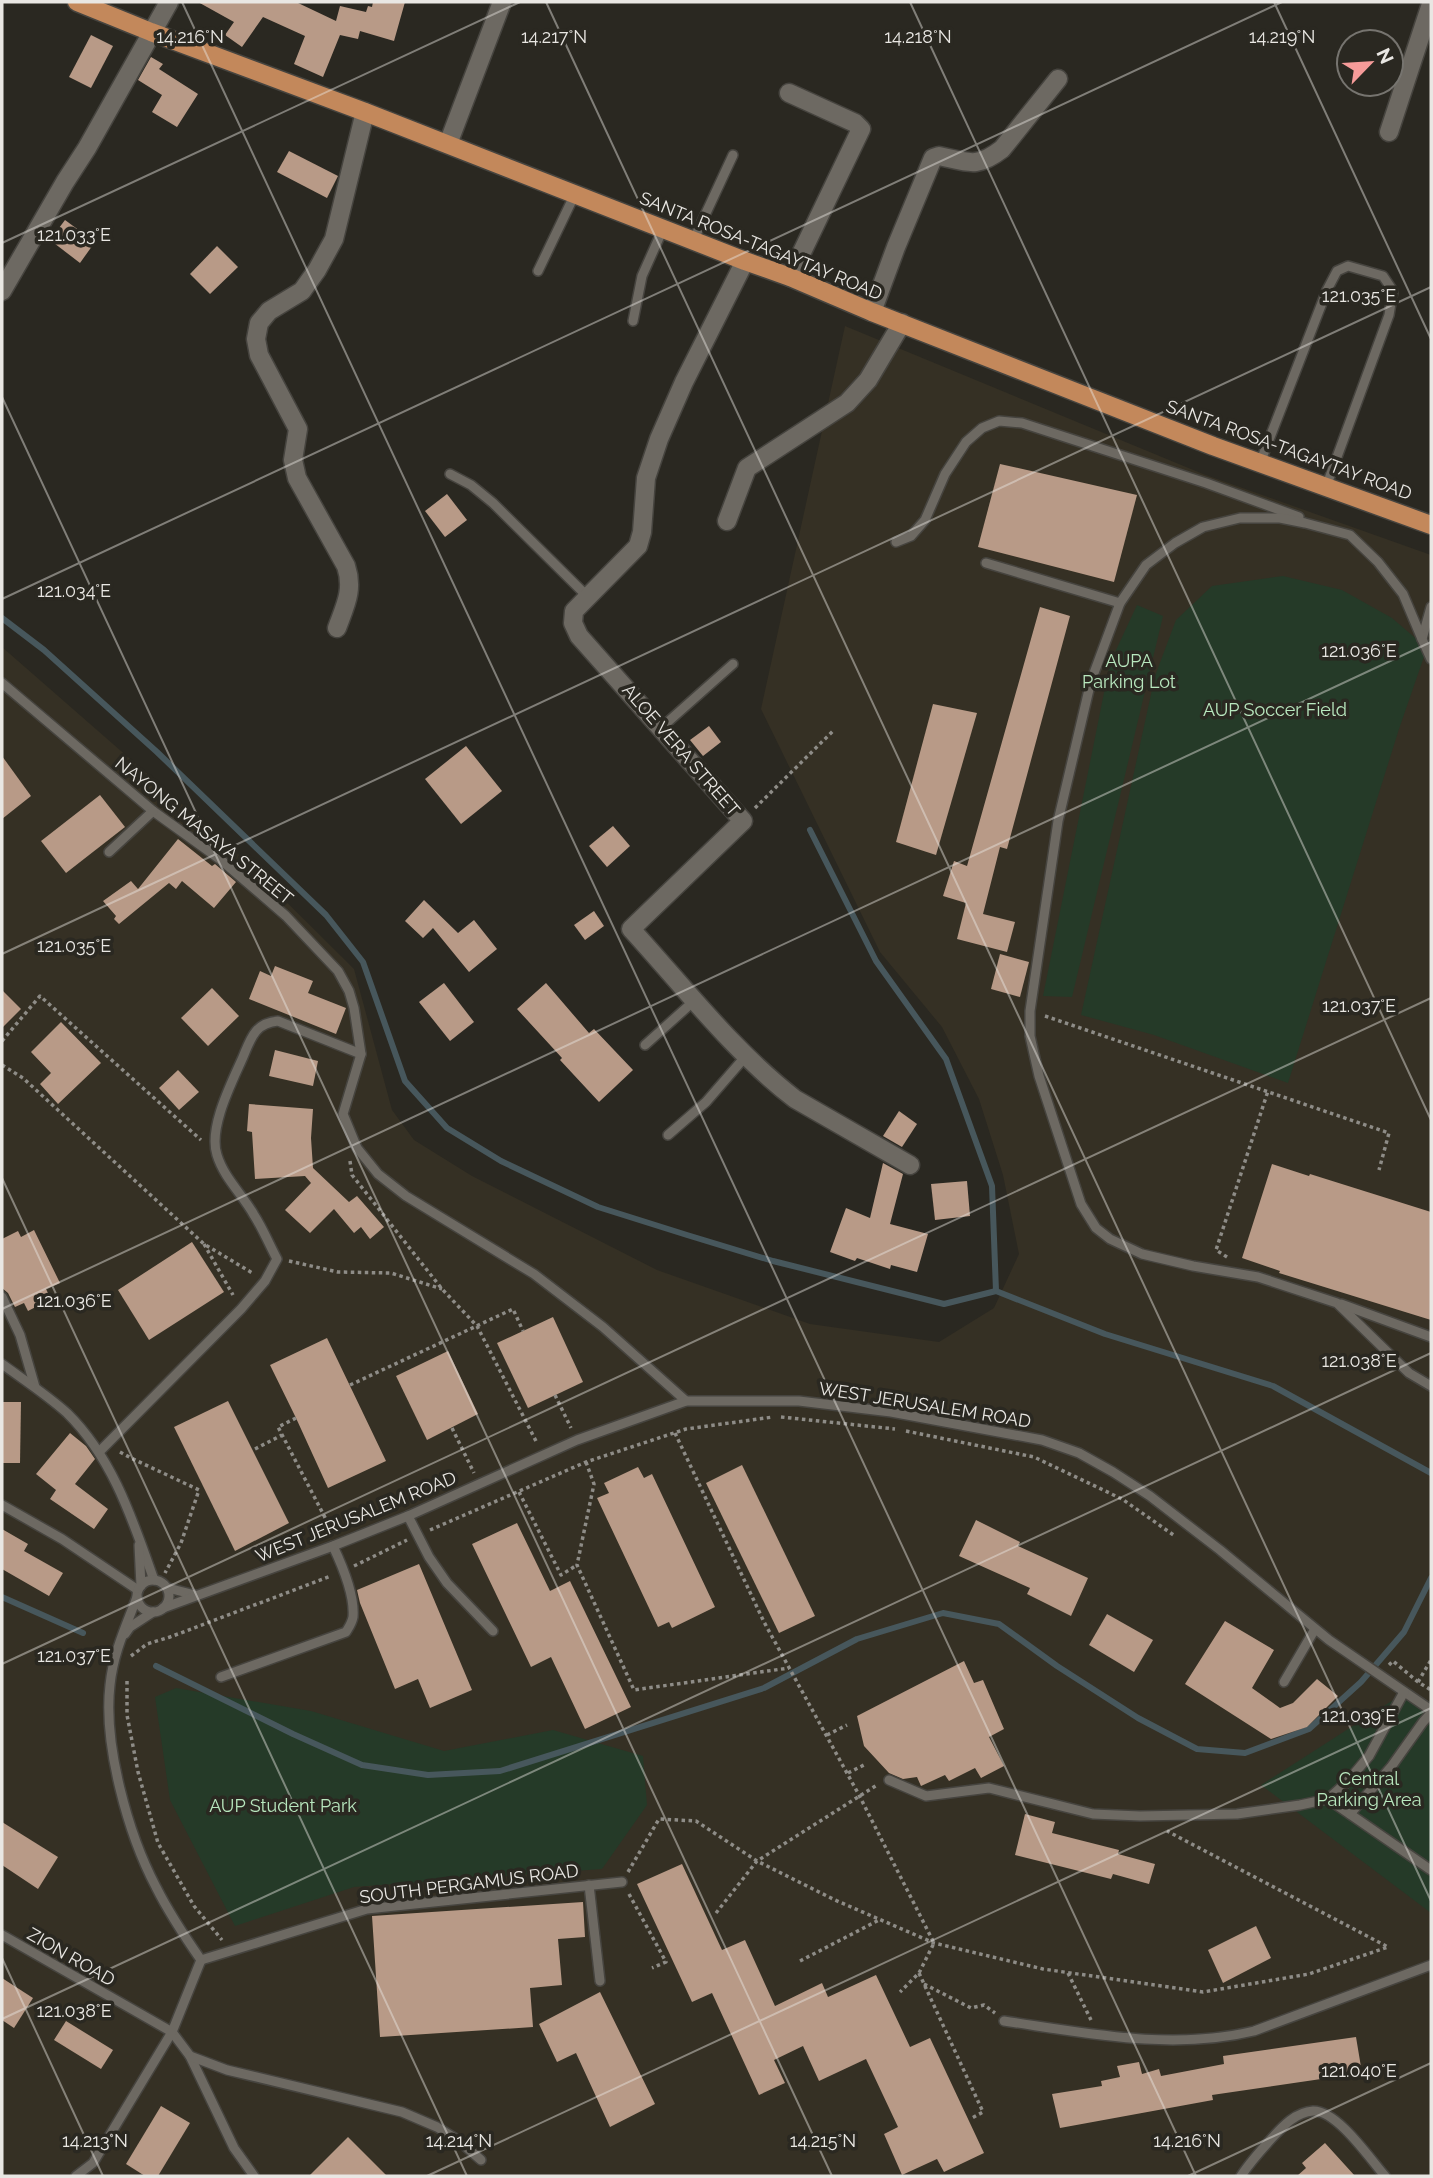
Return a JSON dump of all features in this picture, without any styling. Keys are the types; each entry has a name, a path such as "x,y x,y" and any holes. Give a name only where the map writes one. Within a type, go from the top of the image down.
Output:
{"main road":[{"name":"SANTA ROSA-TAGAYTAY ROAD","path":"77,2 790,277 872,312 1260,463 1431,524"}],"street":[{"path":"2,291 87,149 169,2"},
{"path":"448,144 502,2"},
{"path":"1389,132 1431,4"},
{"path":"872,312 895,247 933,158 939,156 981,162 992,157 1002,149 1058,79"},
{"path":"789,93 855,123 861,129 790,277"},
{"path":"337,628 351,580 346,566 297,478 293,460 298,429 259,355 256,339 260,323 269,310 302,291 334,239 365,112"},
{"name":"ALOE VERA STREET","path":"745,261 684,382 659,439 646,478 642,532 638,546 574,611 573,623 579,636 743,821 631,929 745,1056 795,1099 910,1166"},
{"path":"727,521 747,468 847,403 868,380 902,323"}],"lane":[{"path":"693,241 733,155"},
{"path":"538,271 575,194"},
{"path":"633,321 642,276 663,229"},
{"path":"1260,463 1327,290 1337,271 1348,266 1364,269 1383,276 1393,291 1389,315 1326,487"},
{"path":"896,542 911,536 925,520 945,474 966,442 982,428 999,421 1022,423 1206,483 1350,535 1378,562 1403,594 1431,659"},
{"path":"450,474 471,485 493,503 589,597"},
{"path":"1350,535 1280,518 1240,518 1203,527 1174,543 1146,565 1120,603 1091,681 1058,821 1030,1011 1030,1036 1081,1204 1096,1228 1110,1239 1142,1254 1258,1277 1431,1337"},
{"path":"986,563 1120,603"},
{"path":"1422,639 1431,607"},
{"path":"661,727 733,664"},
{"name":"NAYONG MASAYA STREET","path":"2,683 153,811 221,860 276,908 338,971 349,991 354,1008 361,1054 343,1114 357,1149 378,1174 406,1196 534,1274 603,1327 687,1401"},
{"path":"109,852 153,811"},
{"path":"645,1045 695,1000"},
{"path":"99,1452 242,1309 265,1281 276,1259 254,1214 225,1173 216,1154 217,1127 226,1094 253,1033 266,1022 278,1021 361,1054"},
{"path":"668,1135 706,1102 745,1056"},
{"path":"2,1297 20,1335 35,1387"},
{"path":"1337,1303 1409,1373 1431,1385"},
{"path":"2,1364 67,1414 99,1452 127,1505 169,1597 163,1608 130,1627 119,1641"},
{"name":"WEST JERUSALEM ROAD","path":"163,1608 408,1516 577,1440 687,1401 812,1402 891,1412 1042,1440 1079,1453 1150,1496 1329,1640 1431,1712"},
{"path":"2,1505 62,1539 139,1591"},
{"path":"408,1516 429,1557 447,1583 493,1631"},
{"path":"139,1536 139,1591 142,1608 153,1612"},
{"path":"221,1677 346,1632 353,1620 353,1608 336,1544"},
{"path":"76,2176 93,2163 172,2032 201,1960 155,1885 133,1832 115,1768 108,1724 110,1683 119,1641 139,1591 161,1583 197,1596"},
{"path":"1284,1682 1315,1629"},
{"path":"889,1780 926,1796 989,1787 1093,1814 1237,1814 1328,1799 1369,1756 1404,1692"},
{"path":"1350,1814 1391,1767 1431,1712"},
{"path":"1328,1799 1431,1870"},
{"name":"SOUTH PERGAMUS ROAD","path":"201,1960 368,1909 622,1882"},
{"path":"589,1885 600,1980"},
{"name":"ZION ROAD","path":"2,1936 172,2032 190,2056 234,2148 254,2176"},
{"path":"1004,2021 1166,2041 1224,2038 1254,2031 1429,1968"},
{"path":"190,2056 227,2070 402,2112 437,2127 458,2140 481,2160"},
{"path":"1241,2176 1283,2126 1298,2115 1314,2111 1327,2115 1342,2127 1385,2176"}],"path":[{"path":"743,821 833,731"},
{"path":"2,1041 40,996 216,1154"},
{"path":"1030,1011 1389,1133 1379,1170"},
{"path":"2,1065 23,1078 204,1244 265,1281"},
{"path":"1258,1277 1216,1250 1268,1091"},
{"path":"348,1151 352,1175 440,1283 442,1289 477,1326 544,1455"},
{"path":"204,1244 242,1309"},
{"path":"276,1259 338,1272 391,1273 442,1289"},
{"path":"350,1385 513,1308 523,1331"},
{"path":"555,1395 577,1440"},
{"path":"131,1657 147,1644 344,1570 417,1535 586,1462 687,1429 775,1417 894,1429 1034,1457 1122,1499 1178,1538"},
{"path":"296,1418 278,1427 336,1544"},
{"path":"452,1428 479,1483"},
{"path":"674,1433 764,1622 848,1773 934,1942"},
{"path":"255,1449 282,1435"},
{"path":"107,1443 131,1458 200,1490 181,1543 161,1583"},
{"path":"586,1462 594,1484 577,1565 634,1690 790,1668"},
{"path":"519,1492 561,1575 577,1565"},
{"path":"1419,1682 1431,1660"},
{"path":"127,1678 129,1726 138,1772 158,1843 194,1906 231,1951"},
{"path":"827,1735 846,1725"},
{"path":"848,1773 866,1764"},
{"path":"716,1913 757,1861 876,1785"},
{"path":"652,1968 666,1962 622,1882 659,1819 696,1821 757,1861 835,1900 934,1942 1043,1969 1203,1992 1309,1974 1388,1947 1140,1816"},
{"path":"800,1961 880,1919"},
{"path":"900,1992 919,1973 934,1942"},
{"path":"1068,1972 1098,2034"},
{"path":"919,1973 983,2112 972,2118"},
{"path":"922,1983 971,2008 985,2005"}],"shaded area":[{"path":"845,326 1203,474 1431,555 1431,2176 2,2176 2,647 232,848 354,969 392,1110 414,1140 472,1176 657,1270 810,1324 939,1342 994,1308 1019,1254 1003,1175 979,1099 942,1027 880,952 761,709"}],"green space":[{"name":"AUP Soccer Field","path":"1283,576 1342,590 1392,618 1427,648 1288,1083 1154,1035 1081,1015 1155,676 1176,620 1212,586"},
{"name":"AUPA Parking Lot","path":"1137,605 1163,616 1072,997 1043,996 1110,663"},
{"name":"AUP Student Park","path":"176,1688 311,1711 444,1751 553,1730 643,1756 647,1805 602,1869 354,1887 235,1926 170,1800 155,1697"},
{"name":"Central Parking Area","path":"1401,1695 1431,1715 1431,1913 1261,1785"}],"building":[{"path":"198,2 296,2 336,21 340,6 366,12 373,2 405,2 394,41 360,31 358,39 340,35 323,77 294,64 305,36 263,17 242,47 225,35 234,22"},
{"path":"91,35 113,46 91,88 69,77"},
{"path":"151,57 163,64 159,69 198,94 177,127 152,112 162,95 138,80"},
{"path":"289,151 338,176 327,198 277,172"},
{"path":"65,220 95,242 80,263 50,240"},
{"path":"217,246 238,267 210,294 190,274"},
{"path":"1000,464 1137,495 1114,582 978,547"},
{"path":"447,494 467,520 445,537 425,511"},
{"path":"1040,607 1070,616 1007,849 1000,847 983,914 1015,922 1007,952 957,939 966,903 943,896 954,861 967,866"},
{"path":"933,704 977,713 936,855 896,842"},
{"path":"709,726 721,742 703,756 690,740"},
{"path":"466,746 502,791 461,824 425,779"},
{"path":"2,756 31,796 2,819"},
{"path":"100,795 125,827 66,873 41,841"},
{"path":"613,826 630,846 607,867 589,846"},
{"path":"178,839 236,882 214,908 182,881 176,889 169,883 119,924 114,919 116,916 103,901 131,881 138,889"},
{"path":"424,900 458,933 474,920 497,949 469,972 433,928 423,938 405,921"},
{"path":"594,911 604,926 585,940 574,925"},
{"path":"1000,954 1029,962 1020,997 991,989"},
{"path":"275,966 313,981 308,993 346,1008 336,1034 249,999 260,971 271,976"},
{"path":"444,983 474,1022 450,1041 419,1002"},
{"path":"546,983 589,1033 594,1029 633,1070 599,1102 517,1009"},
{"path":"212,988 239,1016 208,1046 181,1018"},
{"path":"2,990 21,1009 2,1028"},
{"path":"61,1022 101,1063 58,1104 40,1084 51,1073 31,1052"},
{"path":"275,1050 318,1061 313,1086 269,1076"},
{"path":"178,1070 199,1092 179,1110 159,1088"},
{"path":"249,1104 313,1109 313,1168 349,1202 357,1196 384,1227 370,1239 361,1227 354,1233 334,1209 310,1233 285,1210 311,1183 305,1176 255,1179 252,1132 247,1131"},
{"path":"899,1111 917,1124 902,1147 883,1136"},
{"path":"883,1163 903,1174 890,1224 928,1234 917,1272 891,1265 890,1269 857,1258 855,1261 830,1252 846,1208 870,1218"},
{"path":"1272,1164 1431,1212 1431,1320 1279,1273 1280,1271 1242,1258"},
{"path":"967,1181 970,1216 935,1220 931,1184"},
{"path":"34,1230 60,1283 46,1289 51,1299 28,1311 24,1303 15,1307 8,1293 2,1288 2,1239 18,1231 21,1237"},
{"path":"192,1242 224,1292 149,1340 118,1290"},
{"path":"553,1317 583,1382 528,1408 497,1343"},
{"path":"327,1338 386,1461 328,1488 270,1365"},
{"path":"448,1351 478,1414 427,1440 396,1376"},
{"path":"228,1401 289,1523 235,1551 174,1427"},
{"path":"2,1402 21,1402 20,1463 2,1463"},
{"path":"70,1433 86,1446 95,1459 75,1484 108,1509 94,1529 50,1499 56,1490 36,1474"},
{"path":"742,1465 815,1616 779,1633 706,1483"},
{"path":"638,1467 644,1478 652,1474 715,1607 672,1628 669,1622 658,1627 597,1498 609,1493 604,1483"},
{"path":"976,1520 1020,1542 1018,1546 1088,1578 1071,1616 1027,1594 1030,1588 959,1556"},
{"path":"517,1523 550,1591 570,1581 631,1707 585,1729 551,1657 531,1667 472,1544"},
{"path":"2,1529 28,1544 24,1551 63,1573 49,1596 2,1569"},
{"path":"419,1564 472,1690 430,1708 418,1679 395,1689 357,1590"},
{"path":"1107,1614 1153,1640 1134,1672 1089,1645"},
{"path":"1225,1621 1274,1650 1252,1688 1280,1708 1293,1703 1317,1679 1338,1696 1307,1727 1271,1739 1185,1684"},
{"path":"964,1661 974,1683 983,1680 1004,1729 989,1737 1004,1766 981,1778 975,1768 949,1781 945,1775 921,1786 917,1777 903,1779 889,1773 864,1746 857,1716"},
{"path":"1025,1814 1055,1822 1052,1833 1119,1850 1118,1854 1155,1864 1149,1884 1113,1874 1111,1879 1015,1855"},
{"path":"2,1822 58,1857 38,1889 2,1865"},
{"path":"682,1864 722,1950 745,1940 775,2006 822,1983 828,1997 876,1975 910,2047 930,2038 984,2153 944,2172 937,2159 902,2175 884,2134 898,2127 866,2059 819,2081 803,2046 774,2060 785,2083 759,2095 712,1993 692,2002 637,1884"},
{"path":"583,1902 585,1937 558,1939 562,1985 530,1988 533,2027 380,2037 372,1916"},
{"path":"1256,1926 1271,1958 1223,1983 1208,1950"},
{"path":"2,1978 33,1998 14,2028 2,2020"},
{"path":"600,1992 655,2104 610,2127 576,2053 557,2062 539,2024"},
{"path":"66,2021 113,2050 101,2069 54,2040"},
{"path":"1356,2037 1362,2073 1212,2095 1213,2100 1060,2128 1052,2094 1102,2086 1101,2081 1120,2077 1117,2066 1139,2062 1142,2074 1159,2069 1161,2076 1224,2064 1223,2056"},
{"path":"161,2106 190,2123 158,2176 145,2176 126,2164"},
{"path":"348,2137 387,2176 309,2176"},
{"path":"1325,2143 1355,2176 1297,2176 1306,2168 1302,2163"}],"waterway":[{"path":"2,618 44,650 157,752 326,915 363,962 405,1081 447,1128 501,1161 598,1207 773,1261 944,1304 996,1291 1105,1334 1273,1386 1431,1473"},
{"path":"810,830 876,961 946,1059 992,1186 996,1291"},
{"path":"156,1666 362,1765 428,1775 500,1771 764,1688 857,1639 943,1613 999,1624 1057,1666 1138,1718 1197,1749 1245,1753 1309,1729 1361,1682 1404,1632 1431,1578"},
{"path":"2,1597 83,1633"}]}
